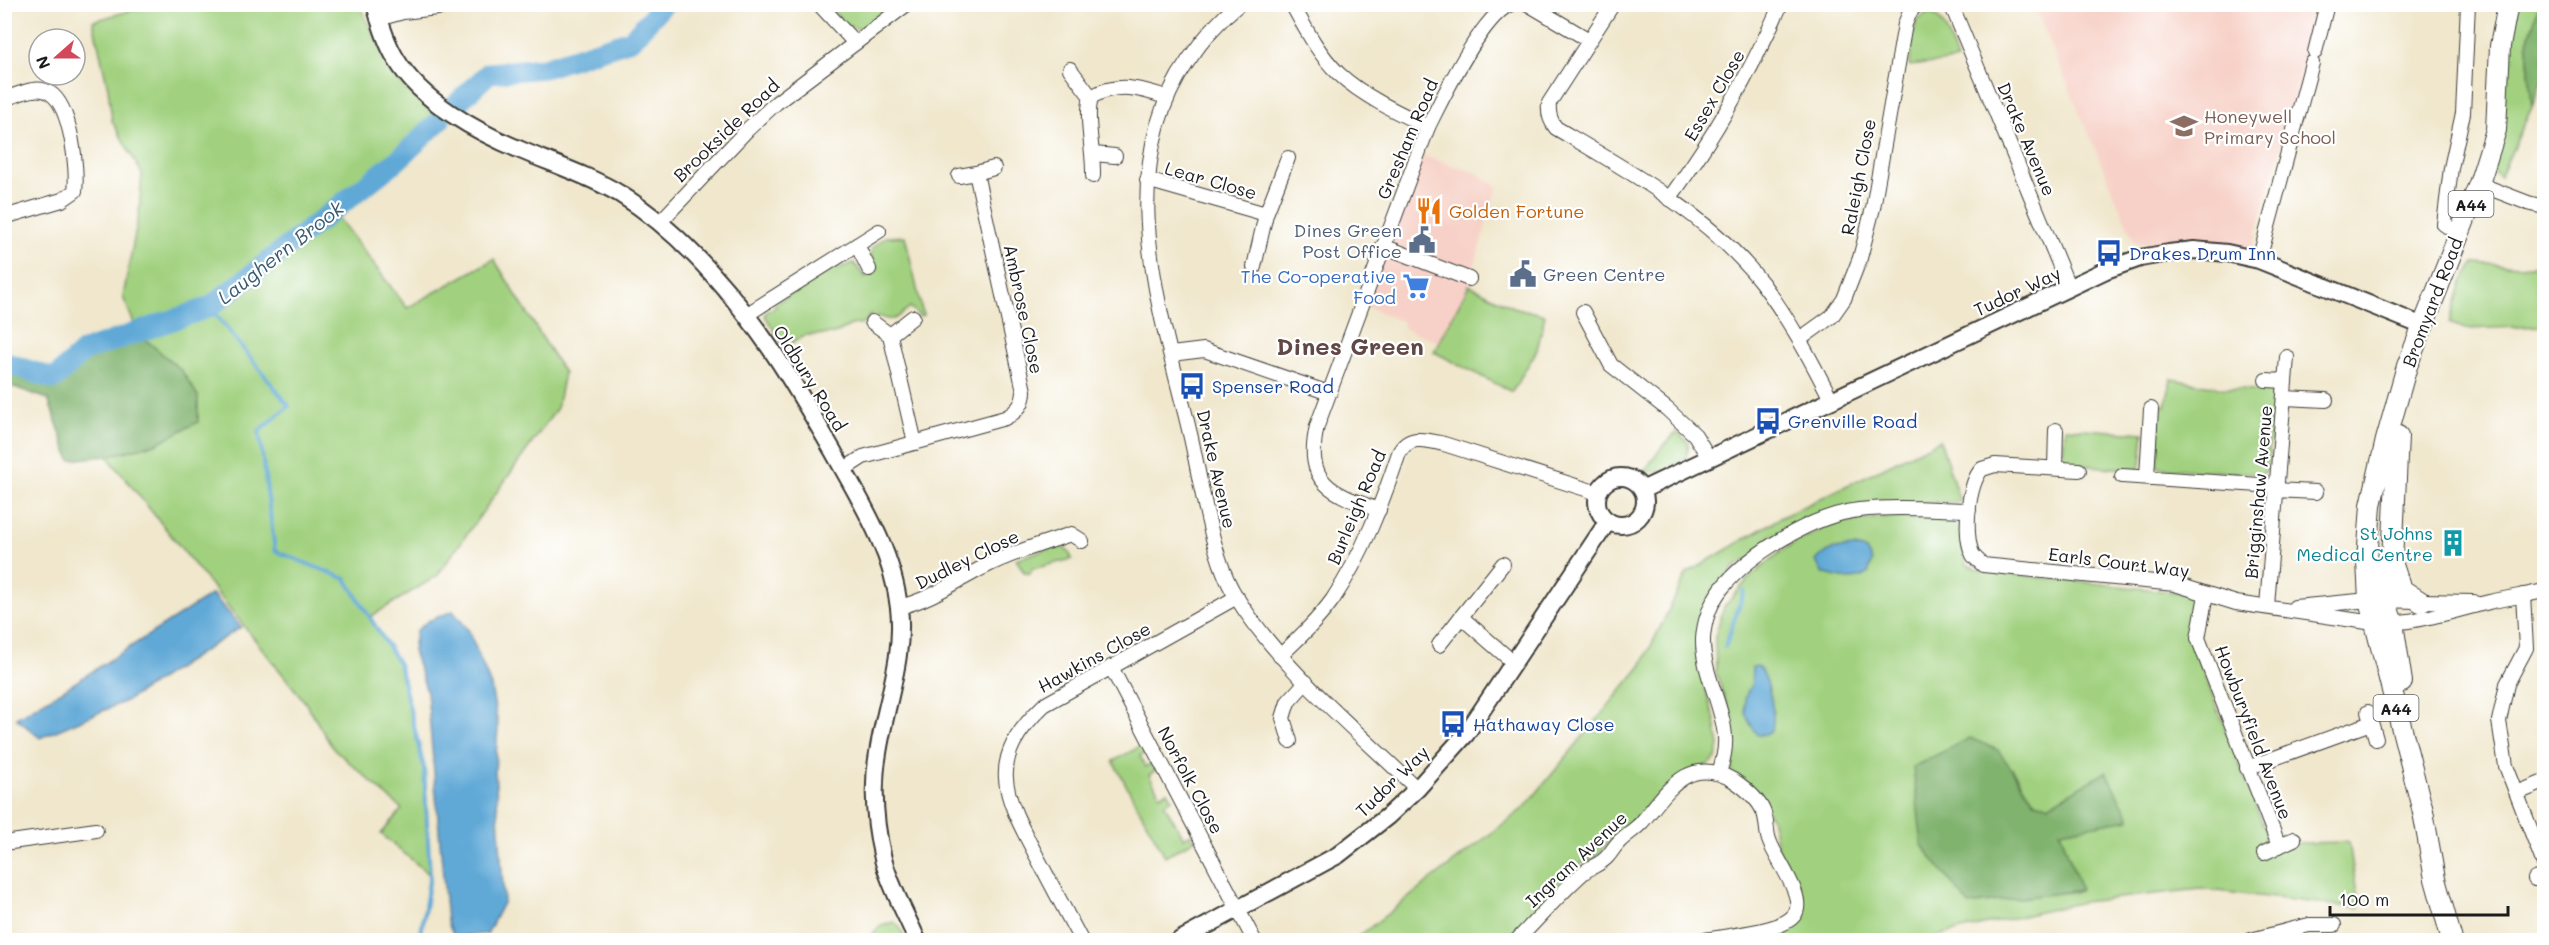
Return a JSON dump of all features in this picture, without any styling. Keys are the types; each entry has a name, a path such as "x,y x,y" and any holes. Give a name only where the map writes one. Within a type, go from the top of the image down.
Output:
{"main road":[{"name":"Bromyard Road","path":"2452,940 2435,879 2383,623 2367,561 2371,505 2401,385 2479,184 2496,130 2500,46 2508,4"},
{"path":"2401,385 2392,562 2402,589 2421,602"}],"street":[{"path":"376,11 403,12 470,4"},
{"path":"819,4 855,43"},
{"name":"Brookside Road","path":"660,222 748,129 776,103 907,4"},
{"name":"Drake Avenue","path":"1239,4 1204,38 1166,97 1150,146 1146,227 1171,354 1218,553 1237,597 1257,629 1280,656 1417,789"},
{"path":"1292,4 1324,56 1340,75 1396,112 1428,127"},
{"name":"Gresham Road","path":"1379,510 1333,491 1314,464 1312,446 1329,393 1428,127 1446,90 1474,44 1497,14 1511,4"},
{"path":"1528,4 1589,40"},
{"path":"1613,4 1549,104 1548,111 1552,124 1556,129 1615,162 1669,199 1716,236 1746,265 1761,282 1800,339 1832,401"},
{"name":"Essex Close","path":"1669,199 1730,108 1781,4"},
{"name":"Raleigh Close","path":"1800,339 1832,316 1844,299 1860,258 1873,208 1905,24 1910,12 1917,4"},
{"name":"Drake Avenue","path":"1950,4 2069,288"},
{"path":"2259,260 2327,4"},
{"path":"2458,234 2444,224 2451,168 2463,112 2468,4"},
{"name":"Oldbury Road","path":"376,11 395,59 431,98 475,129 522,151 593,179 622,195 660,222 702,264 746,315 799,392 879,537 888,560 899,607 897,654 877,756 875,805 883,860 917,940"},
{"path":"1070,69 1091,97"},
{"path":"1091,97 1117,87 1129,87 1166,97"},
{"path":"4,99 35,89 50,92 61,105 67,122 77,177 75,191 62,200 4,217"},
{"path":"1091,97 1089,105 1094,154 1093,176"},
{"path":"1094,154 1115,156"},
{"name":"Lear Close","path":"1254,267 1266,214 1288,158"},
{"path":"959,176 994,168"},
{"name":"Ambrose Close","path":"843,470 863,457 1005,418 1017,410 1024,400 1024,391 976,173"},
{"name":"Lear Close","path":"1147,180 1266,214"},
{"path":"2479,184 2544,207"},
{"path":"746,315 879,231"},
{"path":"857,245 869,269"},
{"path":"1383,246 1469,279"},
{"name":"Tudor Way","path":"1644,489 2106,270 2140,258 2194,250 2228,253 2259,260 2422,326"},
{"path":"1583,312 1611,364 1688,428 1709,458"},
{"path":"890,335 913,317"},
{"path":"872,322 890,335 915,442"},
{"path":"1171,354 1204,350 1329,393"},
{"name":"Brigginshaw Avenue","path":"2267,606 2287,357"},
{"name":"Brigginshaw Avenue","path":"2266,380 2285,381"},
{"path":"2284,398 2326,400"},
{"path":"2147,476 2151,409"},
{"path":"2055,468 2056,430"},
{"name":"Burleigh Road","path":"1280,656 1304,633 1332,600 1353,566 1379,510 1403,446 1411,440 1422,439 1598,493"},
{"path":"1705,940 1768,929 1785,923 1795,914 1798,900 1771,847 1763,812 1754,797 1741,785 1719,773 1725,751 1725,735 1704,658 1703,638 1708,612 1721,589 1763,551 1825,520 1857,510 1906,508 1969,510 1973,482 1982,469 1995,465 2079,470"},
{"path":"1625,476 1636,480 1644,489 1646,502 1642,514 1633,523 1620,526 1608,521 1600,514 1597,503 1598,493 1604,483 1614,477 1625,476"},
{"path":"2122,476 2147,476 2316,492"},
{"name":"Earls Court Way","path":"1969,510 1968,538 1973,555 1983,565 2175,584 2236,603 2383,623 2438,616 2490,602"},
{"name":"Tudor Way","path":"1180,940 1338,855 1388,816 1417,789 1466,734 1608,521"},
{"name":"Dudley Close","path":"899,607 922,602 985,566 1023,550 1071,534 1082,541"},
{"path":"1438,645 1503,564"},
{"path":"2490,602 2544,591"},
{"name":"Howburyfield Avenue","path":"2206,595 2198,638 2279,846"},
{"path":"2523,596 2526,648 2507,684 2499,721 2506,766 2544,864"},
{"name":"Hawkins Close","path":"1081,940 1013,811 1005,783 1007,761 1018,732 1044,705 1237,597"},
{"name":"Earls Court Way","path":"2284,609 2377,601 2490,602"},
{"path":"1461,617 1514,663"},
{"name":"Norfolk Close","path":"1111,667 1254,940"},
{"path":"1290,741 1283,718 1288,702 1306,682"},
{"path":"2247,768 2369,717 2376,739"},
{"name":"Ingram Avenue","path":"1517,940 1585,871 1605,859 1617,844 1640,824 1668,788 1683,778 1702,772 1719,773"},
{"path":"2517,793 2544,782"},
{"path":"4,843 96,830"},
{"name":"Howburyfield Avenue","path":"2264,853 2294,839"},
{"path":"2251,940 2274,937 2308,925 2334,925"}],"shaded area":[{"name":"Honeywell Primary School","path":"2034,5 2319,5 2252,250 2219,242 2135,243"},
{"path":"1421,155 1477,173 1497,187 1469,285 1439,342 1403,328 1403,322 1365,306"}],"green space":[{"path":"2539,4 2544,5 2544,75 2532,107 2527,46"},
{"path":"151,5 360,5 392,75 440,120 399,159 333,211 407,308 494,259 564,373 557,408 437,576 370,617 399,664 424,768 430,875 381,834 402,809 332,747 305,702 107,456 155,444 182,371 138,333 123,297 139,213 142,174 112,121 108,88 93,21"},
{"path":"826,5 896,5 861,29 848,26"},
{"path":"2515,5 2539,5 2527,46 2532,107 2500,177 2493,171 2506,33"},
{"path":"1930,12 1936,15 1944,26 1957,60 1910,66 1912,38 1917,20"},
{"path":"905,236 923,315 920,317 910,307 894,319 871,314 864,323 851,325 834,334 806,335 784,347 765,316 766,312 835,266 839,268 854,263 865,277 878,269 871,258 872,248 885,237"},
{"path":"2474,263 2519,266 2544,264 2544,326 2466,329 2449,323 2462,282"},
{"path":"1469,285 1513,307 1545,315 1537,350 1512,392 1434,352"},
{"path":"138,333 182,371 198,396 198,422 155,444 107,456 70,460 48,399 5,384 5,362 54,379 84,351"},
{"path":"2171,379 2223,388 2272,391 2274,401 2267,470 2261,474 2157,466 2160,405 2166,406"},
{"path":"2065,428 2144,433 2141,465 2137,470 2068,464 2063,456"},
{"path":"1677,432 1689,443 1686,458 1664,471 1644,472 1661,448"},
{"path":"1940,440 1960,502 1868,505 1842,511 1734,567 1697,639 1703,681 1715,720 1719,746 1716,758 1610,840 1595,858 1580,864 1561,889 1511,940 1354,940 1525,807 1641,666 1687,573 1780,518"},
{"path":"1882,517 1953,519 1959,524 1966,564 1981,571 2193,594 2196,599 2190,638 2267,835 2259,849 2298,843 2349,842 2359,908 2200,889 2083,902 1944,934 1927,940 1726,940 1786,933 1801,917 1805,903 1777,846 1771,817 1732,773 1730,716 1716,672 1715,636 1724,607 1748,579 1784,549 1829,525","holes":["2012,768 2035,802 2048,805 2106,773 2060,831 2080,891 2041,895"]},
{"path":"1060,545 1069,552 1072,559 1032,569 1030,574 1024,572 1016,559"},
{"path":"1970,738 1998,750 2035,802 2048,805 2106,772 2130,819 2060,831 2081,890 1969,905 1922,845 1913,767"},
{"path":"1143,745 1147,752 1140,756 1145,767 1153,763 1156,770 1149,775 1160,795 1167,791 1172,799 1164,804 1184,838 1191,834 1195,840 1165,856 1113,761"},
{"path":"894,922 899,926 906,940 867,940 881,925"}],"water":[{"path":"1855,547 1866,550 1872,561 1868,574 1851,579 1822,573 1816,561 1824,553"},
{"path":"212,594 241,627 128,700 40,738 16,718 65,689"},
{"path":"453,611 469,631 491,686 498,726 495,771 504,901 487,934 454,936 447,922 427,692 413,651 416,631 428,621"},
{"path":"1757,666 1768,686 1773,716 1771,730 1760,735 1749,722 1744,704 1752,683 1752,667"}],"waterway":[{"name":"Laughern Brook","path":"454,106 489,73 544,68 631,40 664,4"},
{"name":"Laughern Brook","path":"4,362 54,379 84,351 210,307 399,159 440,120"},
{"path":"210,307 289,406 259,431 275,551 346,579 399,664 424,768 430,875 420,940"},
{"path":"1725,647 1744,591"}],"place":[{"name":"Honeywell Primary School","path":"2184,126"},
{"name":"Golden Fortune","path":"1429,211"},
{"name":"Dines Green Post Office","path":"1422,240"},
{"name":"Drakes Drum Inn","path":"2109,253"},
{"name":"Green Centre","path":"1523,274"},
{"name":"The Co-operative Food","path":"1416,286"},
{"name":"Spenser Road","path":"1192,386"},
{"name":"Grenville Road","path":"1768,421"},
{"name":"St Johns Medical Centre","path":"2453,543"},
{"name":"Hathaway Close","path":"1453,724"}],"district":[{"name":"Dines Green","path":"1350,345"}]}
